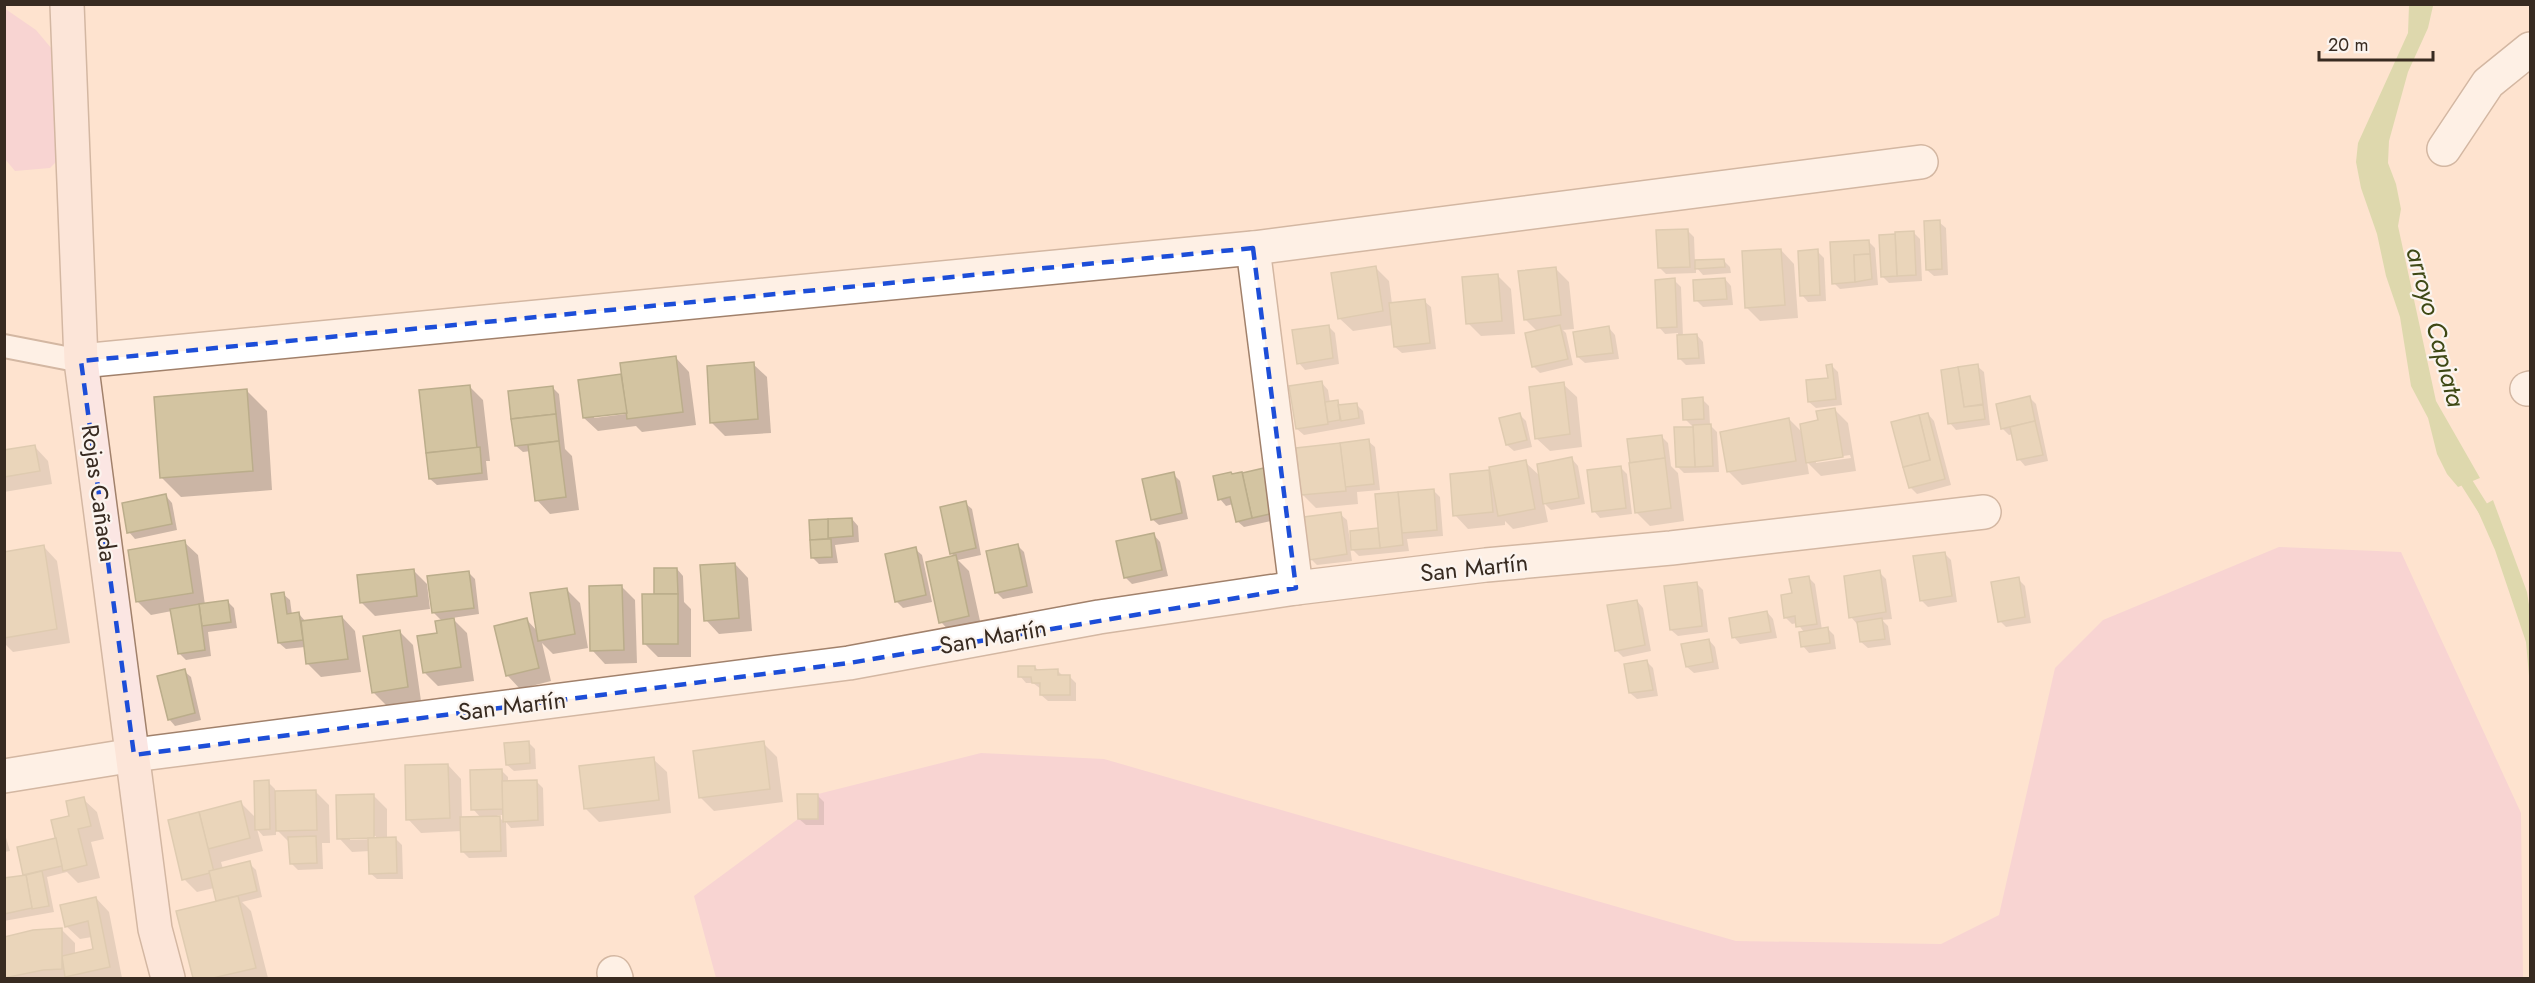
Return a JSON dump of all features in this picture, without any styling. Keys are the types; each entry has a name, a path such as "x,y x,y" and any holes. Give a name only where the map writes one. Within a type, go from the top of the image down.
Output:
{"main road":[{"name":"Rojas Cañada","path":"67,4 81,361 155,928 168,978"}],"street":[{"path":"2444,149 2488,83 2530,50"},
{"path":"81,361 1253,248 1921,162"},
{"path":"1253,248 1296,588"},
{"name":"San Martín","path":"4,776 134,755 849,663 1099,617 1296,588 1983,512"}],"lane":[{"path":"4,346 81,361"}],"highlighted area":[{"path":"1253,248 1296,588 849,663 134,755 81,361"}],"shaded area":[{"path":"2409,5 2433,6 2428,28 2408,72 2389,141 2388,163 2396,184 2401,209 2398,226 2436,401 2480,478 2458,487 2447,474 2437,454 2428,418 2411,386 2400,317 2386,276 2377,234 2361,188 2356,162 2358,143 2408,33"},
{"path":"4,8 36,30 57,55 72,146 50,168 15,171 5,159"},
{"path":"2493,500 2527,592 2530,611 2530,687 2526,642 2495,550 2477,509"},
{"path":"2279,547 2401,552 2521,813 2523,978 716,978 694,896 798,819 818,794 981,753 1104,759 1736,941 1941,944 1999,915 2055,668 2103,620"}],"building":[{"path":"1940,220 1942,269 1926,270 1924,221"},
{"path":"1688,229 1690,267 1658,268 1656,230"},
{"path":"1914,231 1916,275 1897,276 1895,232"},
{"path":"1895,234 1897,276 1881,277 1879,235"},
{"path":"1869,240 1870,254 1854,255 1855,282 1832,284 1830,242"},
{"path":"1781,249 1785,305 1745,308 1742,251"},
{"path":"1818,249 1820,295 1800,296 1798,251"},
{"path":"1870,254 1872,279 1855,282 1854,255"},
{"path":"1724,259 1725,267 1695,269 1695,260"},
{"path":"1376,266 1383,311 1338,319 1331,273"},
{"path":"1556,267 1561,315 1524,320 1518,271"},
{"path":"1498,274 1502,321 1466,324 1462,277"},
{"path":"1675,278 1677,327 1657,328 1655,280"},
{"path":"1725,278 1727,299 1694,301 1693,280"},
{"path":"1425,299 1430,343 1394,347 1389,303"},
{"path":"1329,325 1333,358 1297,364 1292,330"},
{"path":"1560,325 1568,359 1532,367 1525,333"},
{"path":"1609,326 1613,353 1577,357 1573,332"},
{"path":"1697,334 1699,358 1678,359 1677,335"},
{"path":"676,356 683,412 627,419 620,363"},
{"path":"754,362 758,419 710,423 707,366"},
{"path":"1832,364 1836,399 1808,402 1806,380 1828,378 1826,365"},
{"path":"1978,364 1983,404 1964,407 1958,367"},
{"path":"1958,367 1964,407 1983,405 1985,419 1948,424 1941,370"},
{"path":"621,374 627,413 583,418 578,380"},
{"path":"1322,381 1328,424 1296,429 1289,386"},
{"path":"1564,382 1570,434 1535,439 1529,387"},
{"path":"470,385 477,448 426,453 419,390"},
{"path":"553,386 556,414 511,419 508,391"},
{"path":"247,389 253,471 160,478 154,397"},
{"path":"2030,396 2035,421 2001,429 1996,404"},
{"path":"1703,397 1704,419 1683,420 1682,399"},
{"path":"1338,400 1340,420 1328,422 1325,402"},
{"path":"1357,403 1359,418 1341,421 1338,405"},
{"path":"1835,408 1843,457 1806,463 1800,424 1818,420 1816,411"},
{"path":"1520,413 1527,440 1506,445 1499,418"},
{"path":"1928,413 1945,479 1909,488 1903,467 1930,460 1919,415"},
{"path":"556,414 559,441 515,446 511,419"},
{"path":"1919,415 1930,460 1903,467 1891,422"},
{"path":"1789,418 1796,461 1727,472 1720,432"},
{"path":"2035,421 2043,455 2017,460 2010,427"},
{"path":"1711,424 1713,466 1695,467 1693,425"},
{"path":"1674,427 1693,427 1695,467 1676,467"},
{"path":"1662,435 1665,458 1630,463 1627,439"},
{"path":"1369,439 1374,484 1345,487 1340,443"},
{"path":"559,441 566,497 535,501 528,445"},
{"path":"1340,443 1346,491 1301,495 1296,448"},
{"path":"35,445 40,471 4,477 4,450"},
{"path":"480,447 482,473 429,479 426,453"},
{"path":"1572,457 1579,498 1543,504 1537,464"},
{"path":"1665,458 1671,508 1635,513 1629,463"},
{"path":"1526,460 1535,509 1498,516 1489,467"},
{"path":"1621,466 1626,508 1592,512 1587,470"},
{"path":"1264,468 1274,513 1252,518 1242,473"},
{"path":"1489,470 1493,512 1453,516 1450,474"},
{"path":"1174,472 1182,513 1151,520 1142,479"},
{"path":"1231,472 1232,474 1242,472 1252,518 1236,522 1230,497 1218,500 1213,476"},
{"path":"1434,489 1437,530 1402,533 1398,492"},
{"path":"1398,492 1403,545 1380,548 1375,494"},
{"path":"166,494 172,524 127,533 122,503"},
{"path":"966,501 976,548 950,554 940,507"},
{"path":"1341,512 1347,554 1309,560 1304,517"},
{"path":"852,518 853,536 828,538 828,519"},
{"path":"828,519 828,539 810,540 809,520"},
{"path":"1378,528 1380,548 1351,550 1350,531"},
{"path":"1154,533 1162,570 1124,578 1116,541"},
{"path":"831,539 832,557 811,558 810,540"},
{"path":"185,540 193,593 136,602 128,550"},
{"path":"1018,544 1027,586 995,593 986,551"},
{"path":"44,545 57,629 4,638 4,552"},
{"path":"916,547 926,595 895,602 885,554"},
{"path":"1945,552 1952,596 1920,601 1913,556"},
{"path":"956,555 969,616 939,623 926,562"},
{"path":"735,563 739,618 704,621 700,565"},
{"path":"654,568 677,568 678,594 654,594"},
{"path":"414,569 417,596 360,603 357,575"},
{"path":"1880,570 1886,612 1849,618 1844,576"},
{"path":"469,571 474,608 432,613 427,576"},
{"path":"1809,576 1817,624 1796,627 1795,616 1784,618 1781,595 1792,593 1789,579"},
{"path":"2019,577 2025,617 1998,622 1991,582"},
{"path":"1697,582 1702,626 1670,630 1664,586"},
{"path":"622,585 624,650 590,651 589,586"},
{"path":"567,588 575,634 538,641 530,593"},
{"path":"284,592 287,614 299,612 303,640 278,643 271,594"},
{"path":"642,594 678,594 678,644 643,644"},
{"path":"228,600 231,622 202,626 199,604"},
{"path":"1637,600 1645,645 1615,651 1607,605"},
{"path":"199,604 205,650 178,654 170,609"},
{"path":"1767,611 1771,632 1732,638 1729,618"},
{"path":"342,616 348,659 306,664 301,621"},
{"path":"454,618 461,667 423,673 417,636 437,633 435,621"},
{"path":"527,618 539,668 506,676 494,626"},
{"path":"1882,618 1885,639 1860,642 1857,622"},
{"path":"1828,627 1830,643 1801,647 1799,632"},
{"path":"400,630 408,687 372,693 363,636"},
{"path":"1709,639 1713,662 1686,667 1681,644"},
{"path":"1647,660 1653,690 1629,693 1624,664"},
{"path":"1018,666 1035,666 1035,670 1058,669 1058,675 1070,675 1070,695 1040,695 1040,683 1032,683 1031,677 1018,677"},
{"path":"185,669 195,713 168,720 157,676"},
{"path":"529,741 530,763 506,765 504,743"},
{"path":"764,741 770,789 699,798 693,751"},
{"path":"654,757 659,800 584,809 579,766"},
{"path":"448,764 450,818 406,820 405,765"},
{"path":"502,769 503,809 471,810 470,770"},
{"path":"269,780 270,829 255,830 254,781"},
{"path":"537,780 538,820 503,822 502,781"},
{"path":"316,790 317,830 276,831 275,791"},
{"path":"374,794 374,838 337,839 336,795"},
{"path":"797,794 818,794 818,819 798,819"},
{"path":"84,797 91,826 78,829 87,865 63,871 51,820 69,816 66,801"},
{"path":"241,801 250,838 208,849 199,812"},
{"path":"199,812 214,872 182,880 168,820"},
{"path":"500,816 501,851 461,852 460,817"},
{"path":"316,836 317,863 290,864 288,837"},
{"path":"396,837 397,873 369,874 368,838"},
{"path":"56,838 62,866 23,875 17,847"},
{"path":"250,861 257,891 216,901 209,871"},
{"path":"42,871 49,906 32,909 26,875"},
{"path":"26,875 32,908 4,914 4,878"},
{"path":"238,896 256,968 213,978 193,978 176,911"},
{"path":"96,897 110,967 65,977 62,956 93,949 88,921 65,927 60,905"},
{"path":"62,928 62,969 43,970 4,978 4,937 33,930"}],"waterway":[{"name":"arroyo Capiata","path":"2460,472 2489,518"}]}
